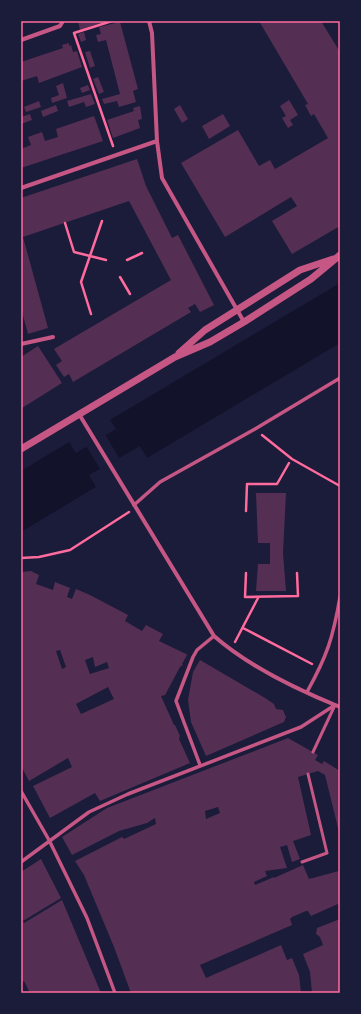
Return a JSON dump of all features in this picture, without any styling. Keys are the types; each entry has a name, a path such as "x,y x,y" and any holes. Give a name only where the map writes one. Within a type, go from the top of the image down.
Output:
{"street":[{"path":"21,40 60,26 63,21"},
{"path":"149,21 152,33 157,142 162,178 244,322"},
{"path":"21,188 157,142"},
{"path":"175,357 205,330 300,270 338,256"},
{"path":"21,449 175,357 210,342 244,322 311,279 338,256"},
{"path":"21,344 53,337"},
{"path":"134,505 160,482 340,378"},
{"path":"79,414 108,464 214,636 230,650 307,692 340,707"},
{"path":"307,692 320,669 331,643 340,597"},
{"path":"200,765 176,701 193,656 197,650 214,636"},
{"path":"21,862 49,840 90,812 200,765 301,727 335,705"},
{"path":"21,792 49,840 87,918 115,993"}],"lane":[{"path":"312,752 335,705"},
{"path":"302,862 327,853 308,774"}],"path":[{"path":"112,21 74,33 116,155"},
{"path":"91,314 81,282 102,221"},
{"path":"65,223 74,252 106,260"},
{"path":"127,260 142,253"},
{"path":"120,277 130,294"},
{"path":"254,429 292,459 340,486"},
{"path":"246,511 247,484 277,484 289,463"},
{"path":"21,558 39,557 70,550 124,516 134,505"},
{"path":"246,573 245,597 258,598 298,596 297,573"},
{"path":"230,650 258,598"},
{"path":"243,628 320,669"}],"shaded area":[{"path":"340,283 340,343 147,458 140,446 89,475 96,487 21,532 21,471 69,442 76,453 116,429 110,420"}],"pier":[{"path":"105,434 119,458 100,469 86,446"},
{"path":"96,487 97,489 21,534 21,532"}],"building":[{"path":"78,21 106,21 80,30"},
{"path":"259,21 321,21 340,52 340,226 292,254 272,221 297,206 291,197 225,237 181,163 238,130 259,166 270,160 275,169 328,138 314,114 311,116 305,105 308,104"},
{"path":"120,22 138,89 133,91 136,102 119,107 117,101 104,104 102,99 120,94 106,40 98,42 96,35 101,34 99,27"},
{"path":"84,32 86,40 81,42 78,34"},
{"path":"69,43 69,46 71,45 73,52 77,51 82,67 39,83 37,76 21,81 21,62 63,48 62,45"},
{"path":"90,51 95,66 90,68 85,52"},
{"path":"98,77 104,92 99,94 93,79"},
{"path":"63,83 67,98 52,103 51,98 59,95 56,86"},
{"path":"88,85 90,90 82,93 80,88"},
{"path":"91,94 95,104 86,107 84,102 69,107 67,101"},
{"path":"289,100 298,115 290,120 293,125 288,128 282,118 286,116 280,106"},
{"path":"39,101 41,107 26,112 24,107"},
{"path":"56,105 58,111 43,117 41,111"},
{"path":"180,105 188,119 182,123 174,109"},
{"path":"140,106 142,119 138,120 140,128 113,138 107,120 134,111 133,108"},
{"path":"30,114 32,120 21,124 21,117"},
{"path":"223,114 230,126 209,139 202,126"},
{"path":"94,116 103,141 21,168 21,149 31,145 28,137 42,132 45,141 58,137 56,129"},
{"path":"137,159 146,186 172,238 178,235 214,305 200,312 195,304 188,308 191,312 73,382 69,374 64,377 56,365 62,361 54,349 171,280 129,201 23,237 48,328 28,334 21,308 21,198"},
{"path":"38,346 62,383 22,408 21,357"},
{"path":"256,493 286,493 283,553 286,591 256,591 258,564 270,564 270,543 258,543"},
{"path":"31,571 39,575 36,584 53,590 55,582 70,588 67,597 72,599 76,589 90,595 128,615 125,621 142,631 146,625 163,634 159,641 187,655 182,664 183,665 180,667 165,695 161,696 180,736 179,739 190,763 100,801 95,793 50,818 33,786 72,767 68,758 29,781 21,766 21,572","holes":["60,650 66,667 62,669 56,651","93,657 95,667 107,662 109,668 90,674 85,660","108,687 114,699 81,714 76,704"]},
{"path":"200,660 265,698 274,704 276,709 283,710 286,717 284,722 206,756 191,722 188,700 193,672"},
{"path":"288,738 318,755 315,760 322,764 324,761 340,771 340,836 325,775 318,771 298,777 311,835 293,841 300,859 292,862 287,845 280,847 287,868 265,871 267,876 254,882 255,885 303,865 309,879 339,871 340,865 340,903 311,916 308,911 306,911 292,917 290,919 292,925 200,965 206,978 281,945 287,960 292,958 299,975 301,993 131,993 114,947 84,875 75,861 122,837 124,839 156,824 155,818 147,823 119,831 72,855 62,837 107,808","holes":["218,807 220,813 206,819 205,811"]},
{"path":"41,859 61,898 23,921 24,923 62,900 101,993 30,993 24,981 21,983 21,872"},
{"path":"340,919 340,993 312,993 310,972 303,954 323,945 320,937 316,934 317,928"}]}
